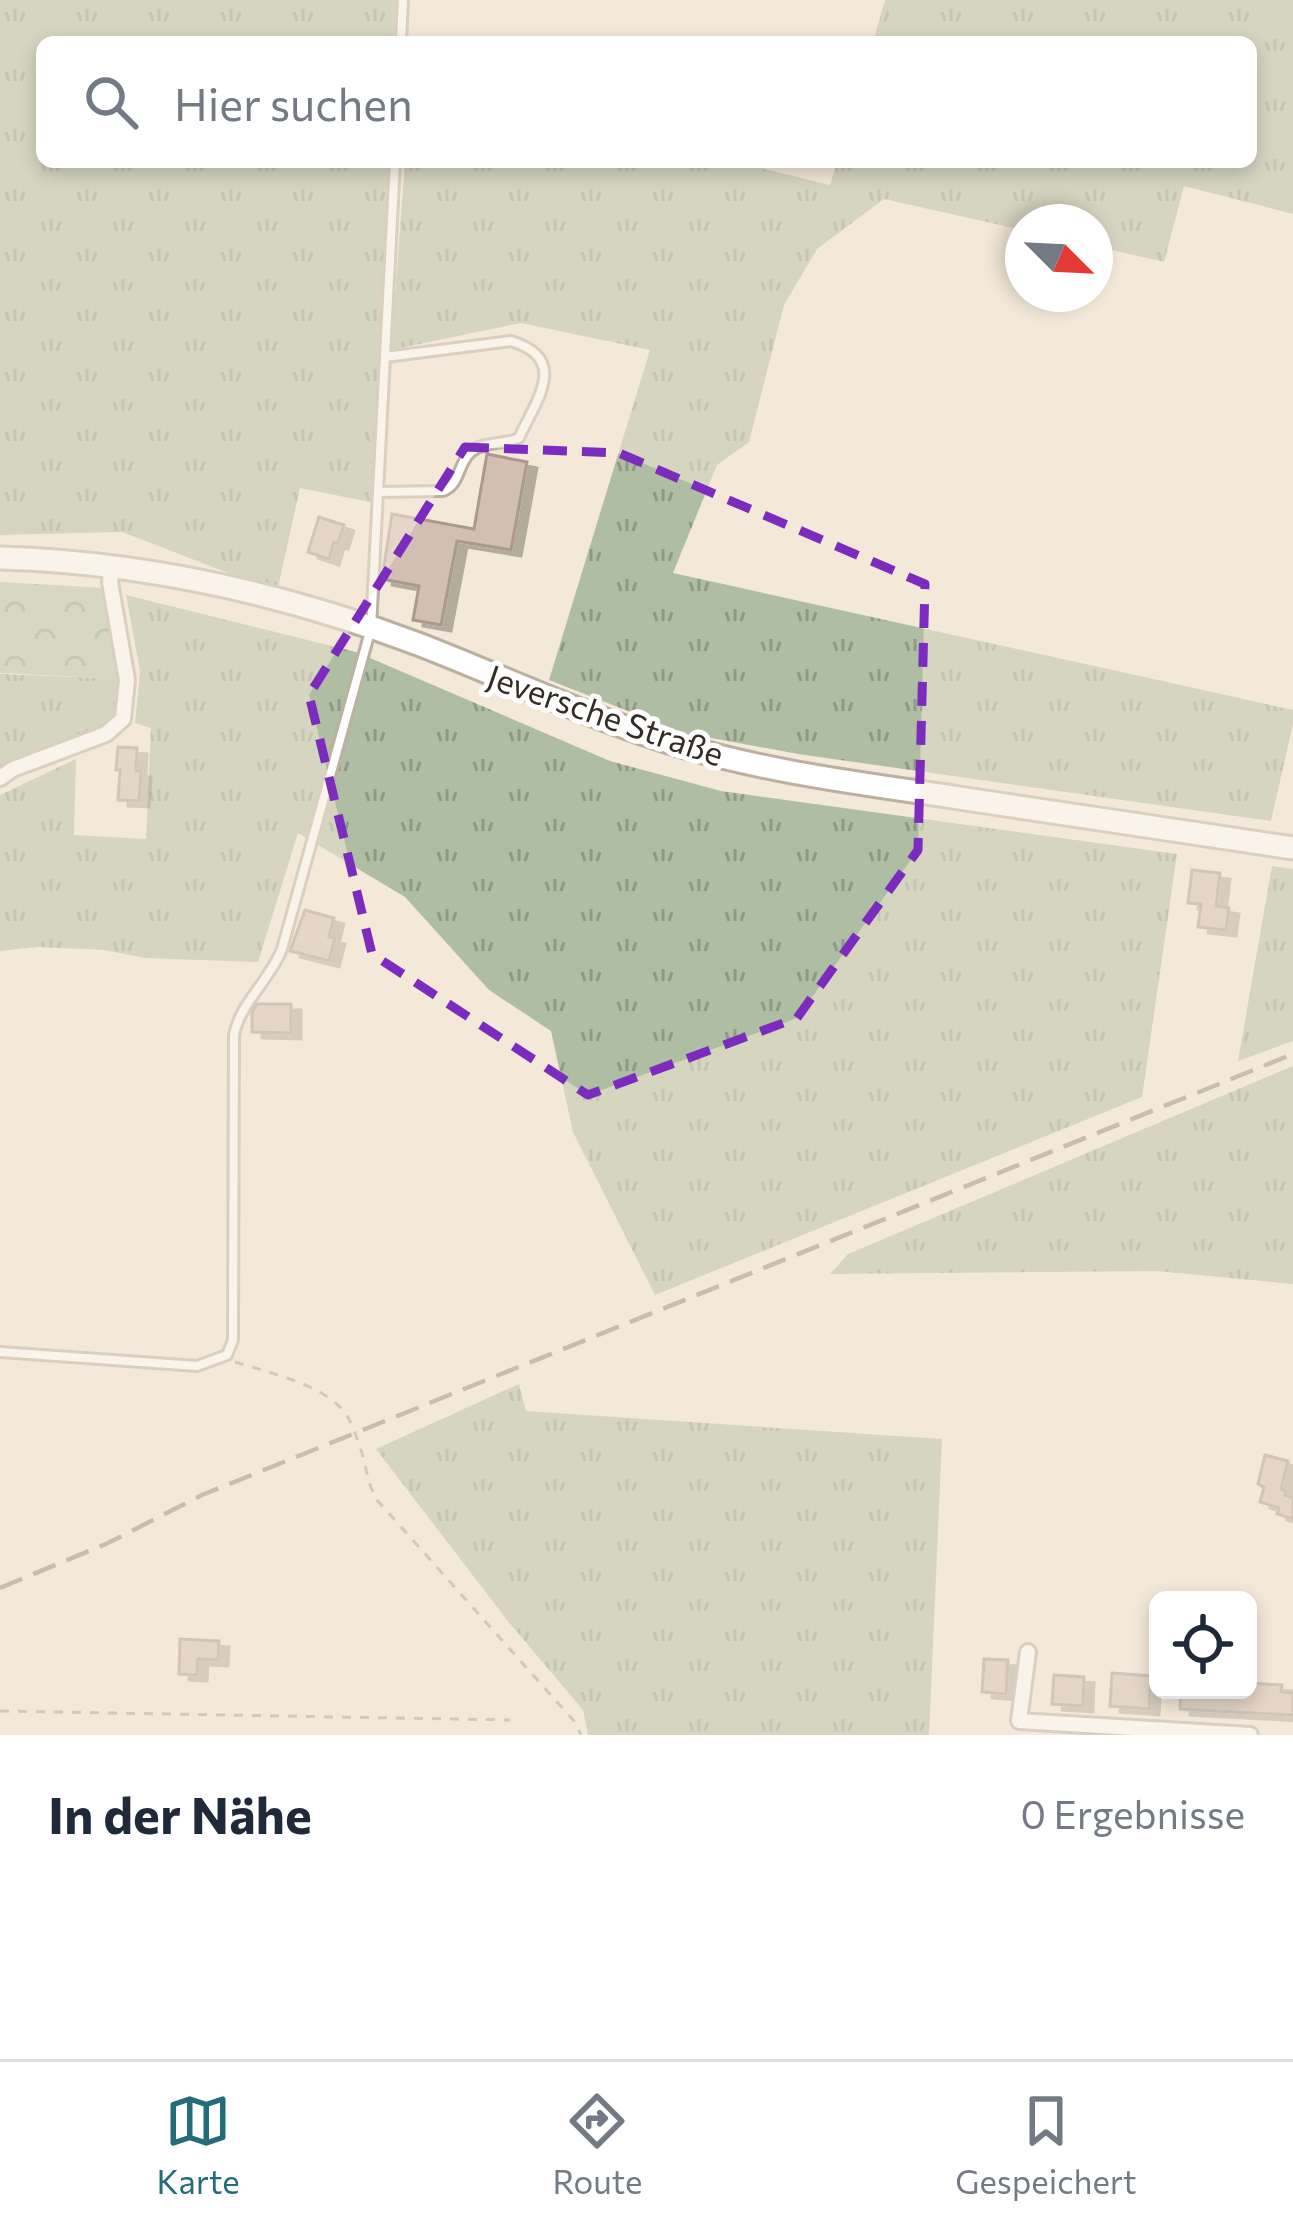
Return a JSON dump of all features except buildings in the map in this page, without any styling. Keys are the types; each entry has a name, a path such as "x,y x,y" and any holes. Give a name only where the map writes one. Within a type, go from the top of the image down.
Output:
{"street":[{"name":"Jeversche Straße","path":"0,558 112,565 240,590 371,628 651,736 742,761 842,781 1293,848"},
{"path":"0,778 106,734 123,719 127,680 110,582 112,565"},
{"path":"1028,1652 1018,1728 1250,1735"}],"lane":[{"path":"401,36 403,0"},
{"path":"0,1352 197,1366 227,1355 233,1340 232,1123 237,1022 282,949 371,628 394,168"},
{"path":"378,492 453,487 471,452 518,438 545,379 537,354 511,341 385,357"}],"path":[{"path":"222,1357 280,1375 344,1410 377,1500 574,1720 581,1735"},
{"path":"0,1711 511,1720"}],"highlighted area":[{"path":"465,447 619,453 925,584 918,850 797,1018 588,1095 372,954 309,695"}],"green space":[{"path":"0,0 396,0 395,36 36,36 36,168 389,168 375,503 300,488 277,592 122,532 0,535"},
{"path":"885,0 1293,0 1293,214 1184,186 1164,262 1113,250 1113,204 1005,204 1005,226 884,199 817,249 784,305 749,442 717,465 673,573 1293,710 1271,821 798,754 684,733 549,680 650,350 521,323 391,350 405,168 761,168 830,185 835,168 1257,168 1257,36 875,36"},
{"path":"0,582 108,588 122,679 0,673"},
{"path":"126,595 356,652 610,761 721,791 1177,854 1142,1097 655,1295 573,1132 551,1031 489,990 405,897 298,833 258,962 145,958 104,950 38,947 0,951 0,795 76,759 74,835 146,839 151,728 135,723 140,671"},
{"path":"0,674 122,679 117,716 0,769"},
{"path":"1272,866 1293,869 1293,1041 1238,1061"},
{"path":"1293,1066 1293,1284 1157,1271 830,1274 848,1254"},
{"path":"519,1384 526,1411 942,1439 929,1735 588,1735 583,1710 507,1620 376,1449"}],"railway":[{"path":"0,1588 108,1543 202,1495 1293,1054"}]}
